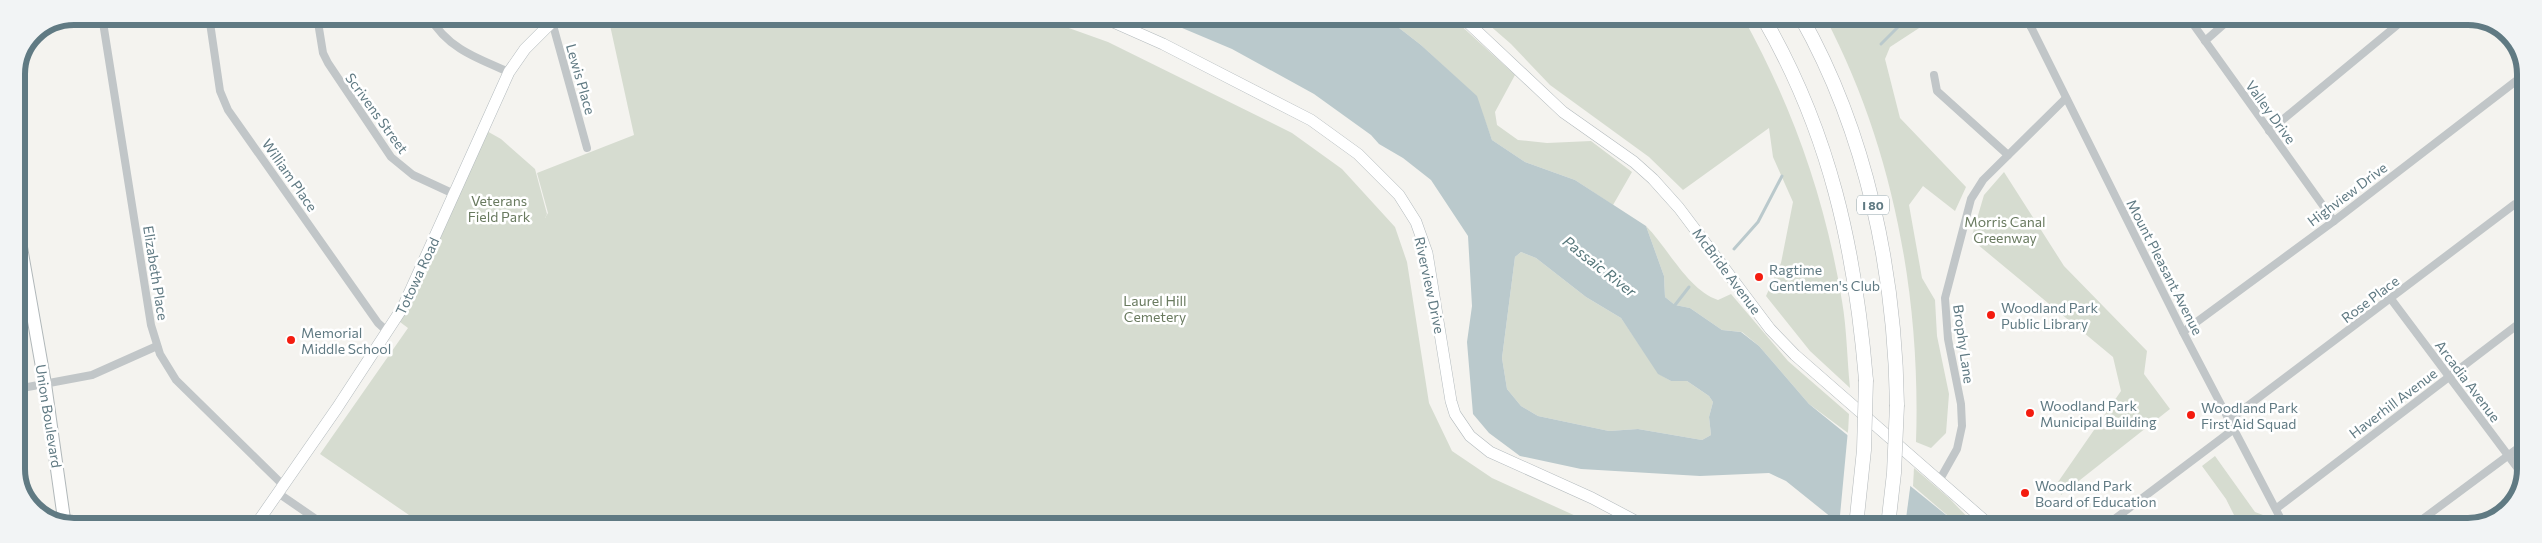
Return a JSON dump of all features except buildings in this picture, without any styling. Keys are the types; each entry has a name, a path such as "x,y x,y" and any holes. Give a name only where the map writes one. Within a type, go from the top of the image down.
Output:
{"highway":[{"name":"I 80","path":"1767,25 1803,97 1837,193 1858,291 1866,380 1864,450 1857,518"},
{"name":"I 80","path":"1805,25 1822,58 1837,96 1871,199 1891,306 1897,405 1894,472 1889,518"}],"main road":[{"name":"Totowa Road","path":"260,518 388,332 418,278 508,72 547,25"},
{"name":"Riverview Drive","path":"1119,25 1294,110 1342,141 1387,182 1409,209 1422,237 1431,272 1451,400 1460,424 1479,445 1490,452 1592,498 1630,518"},
{"name":"McBride Avenue","path":"1471,25 1563,112 1634,162 1653,179 1679,208 1770,329 1795,356 1983,518"},
{"name":"Union Boulevard","path":"25,298 45,384 65,517"}],"street":[{"name":"Elizabeth Place","path":"103,25 151,324 157,346 176,380 280,489 316,518"},
{"name":"William Place","path":"210,25 220,91 228,110 378,323 388,332"},
{"name":"Scrivens Street","path":"319,25 324,53 328,63 392,157 412,174 454,194"},
{"path":"435,25 454,47 508,72"},
{"name":"Lewis Place","path":"555,25 587,148"},
{"name":"Valley Drive","path":"2194,25 2334,221"},
{"path":"2205,41 2223,25"},
{"path":"2269,131 2397,25"},
{"name":"Mount Pleasant Avenue","path":"2031,27 2182,332 2281,518"},
{"path":"1934,75 1937,92 2008,154"},
{"name":"Highview Drive","path":"2182,332 2334,221 2517,80"},
{"name":"Brophy Lane","path":"1939,480 1957,449 1962,426 1961,404 1946,324 1945,298 1971,198 1982,180 2066,98"},
{"name":"Rose Place","path":"2229,420 2517,204"},
{"name":"Arcadia Avenue","path":"2391,299 2517,467"},
{"name":"Haverhill Avenue","path":"2276,508 2517,325"},
{"path":"25,388 92,375 157,346"},
{"path":"2116,518 2234,429"},
{"path":"2424,518 2517,448"}],"green space":[{"name":"Laurel Hill Cemetery","path":"610,25 1060,25 1108,42 1292,133 1342,169 1395,227 1407,262 1429,403 1452,451 1492,478 1580,518 413,518 320,454 408,328 400,322 414,296 485,130 501,139 535,169 547,214 545,218 548,213 537,173 634,135"},
{"path":"1395,25 1460,25 1515,75 1495,112 1497,125 1518,140 1547,143 1591,141 1632,172 1613,205 1575,180 1525,162 1492,140 1476,96 1421,45"},
{"path":"1489,25 1747,25 1792,120 1816,190 1835,263 1842,301 1850,388 1810,351 1766,296 1781,263 1793,202 1773,157 1769,128 1683,190 1649,157 1550,85 1511,44"},
{"path":"1829,25 1924,25 1890,47 1885,59 1900,118 1966,187 1955,211 1923,186 1909,205 1922,278 1935,300 1937,336 1949,394 1946,433 1931,448 1916,442 1916,387 1913,333 1907,278 1898,224 1885,170 1869,117 1849,66"},
{"name":"Morris Canal Greenway","path":"2004,172 2064,266 2147,351 2144,374 2170,409 2061,495 2058,482 2121,391 2113,357 1971,239 1984,195"},
{"path":"1646,226 1679,268 1697,287 1707,295 1718,300 1731,294 1788,361 1849,414 1848,433 1809,404 1759,346 1742,332 1722,330 1690,308 1675,305 1665,297 1664,276"},
{"path":"1521,252 1536,258 1586,297 1621,318 1659,374 1671,381 1687,381 1709,396 1713,402 1709,417 1711,435 1702,440 1638,429 1609,431 1538,416 1521,406 1507,389 1502,358 1515,257"},
{"path":"2215,456 2255,512 2271,518 2236,518 2226,499 2202,466"},
{"path":"1914,468 1949,498 1968,518 1950,518 1913,486"}],"water":[{"name":"Passaic River","path":"1175,25 1395,25 1421,45 1477,96 1492,140 1525,162 1575,180 1646,226 1664,276 1665,297 1675,305 1690,308 1722,330 1741,332 1759,346 1809,404 1950,518 1832,518 1786,481 1769,473 1700,476 1581,469 1520,456 1489,433 1473,414 1467,342 1472,306 1468,236 1431,180 1403,158 1379,144 1371,135 1314,94 1232,49","holes":["1521,252 1536,258 1586,297 1621,318 1658,374 1671,381 1687,381 1709,396 1713,402 1709,417 1711,435 1702,440 1638,429 1609,431 1538,416 1521,406 1507,389 1502,358 1515,257"]}],"pier":[{"path":"1848,430 1911,481 1906,518 1840,518"}],"waterway":[{"path":"1881,44 1900,25"},
{"path":"1734,249 1758,222 1782,176"},
{"path":"1675,305 1689,287"}],"place":[{"name":"Ragtime Gentlemen's Club","path":"1759,277"},
{"name":"Woodland Park Public Library","path":"1991,315"},
{"name":"Memorial Middle School","path":"291,340"},
{"name":"Woodland Park Municipal Building","path":"2030,413"},
{"name":"Woodland Park First Aid Squad","path":"2191,415"},
{"name":"Woodland Park Board of Education","path":"2025,493"}],"park label":[{"name":"Veterans Field Park","path":"499,208"}]}
